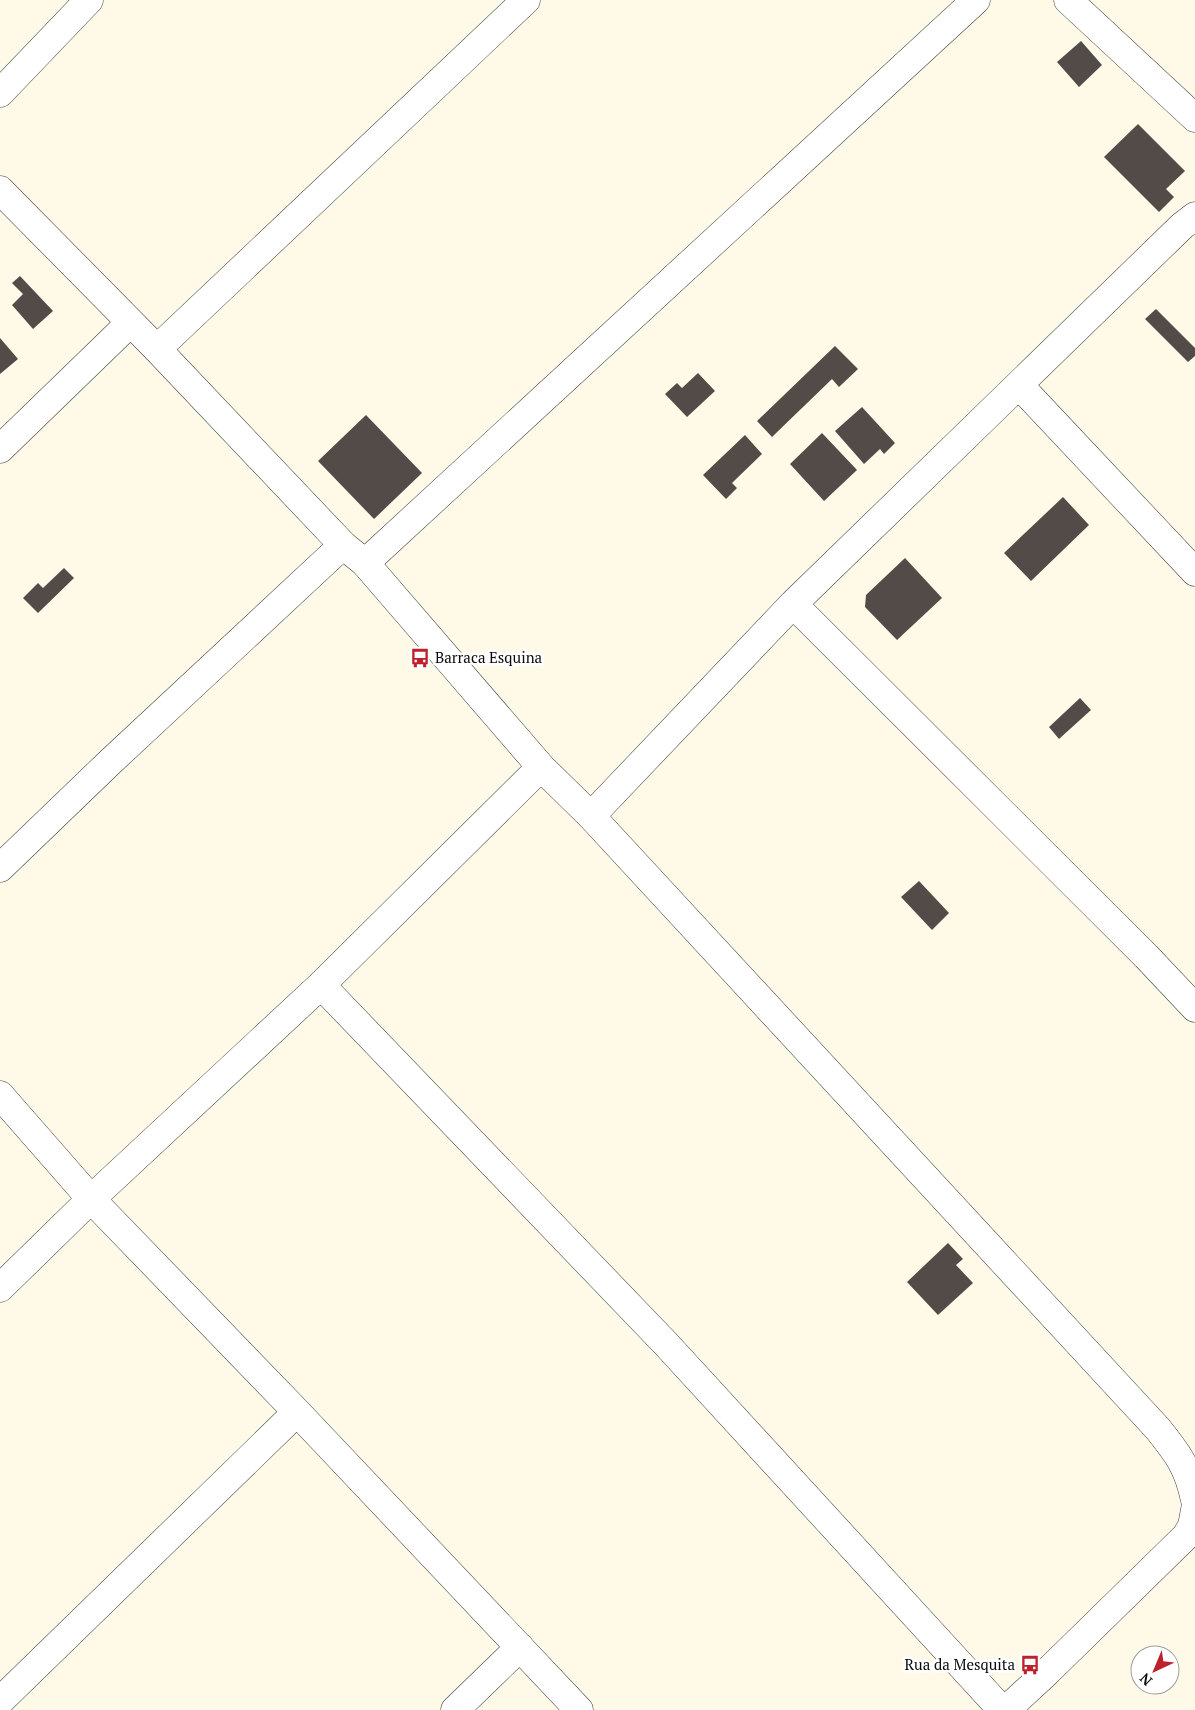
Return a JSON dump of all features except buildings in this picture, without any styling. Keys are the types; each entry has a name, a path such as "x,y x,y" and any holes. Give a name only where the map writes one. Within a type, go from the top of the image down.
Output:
{"street":[{"path":"0,93 89,0"},
{"path":"157,349 526,0"},
{"path":"365,563 976,0"},
{"path":"1068,0 1195,118"},
{"path":"0,190 157,349 343,545 365,563 541,767 591,816 1158,1429 1179,1455 1191,1478 1195,1500"},
{"path":"591,816 793,604 1182,226 1195,216"},
{"path":"0,449 130,323"},
{"path":"1019,385 1195,572"},
{"path":"0,868 109,763 343,545"},
{"path":"793,604 1146,956 1195,1008"},
{"path":"0,1288 91,1199 322,985 541,767"},
{"path":"322,985 667,1345 1002,1710"},
{"path":"0,1095 91,1199 298,1412 579,1710"},
{"path":"0,1701 298,1412"},
{"path":"1006,1710 1186,1536 1192,1526 1195,1510"},
{"path":"455,1710 520,1648"}],"place":[{"name":"Barraca Esquina","path":"420,658"},
{"name":"Rua da Mesquita","path":"1030,1665"}]}
